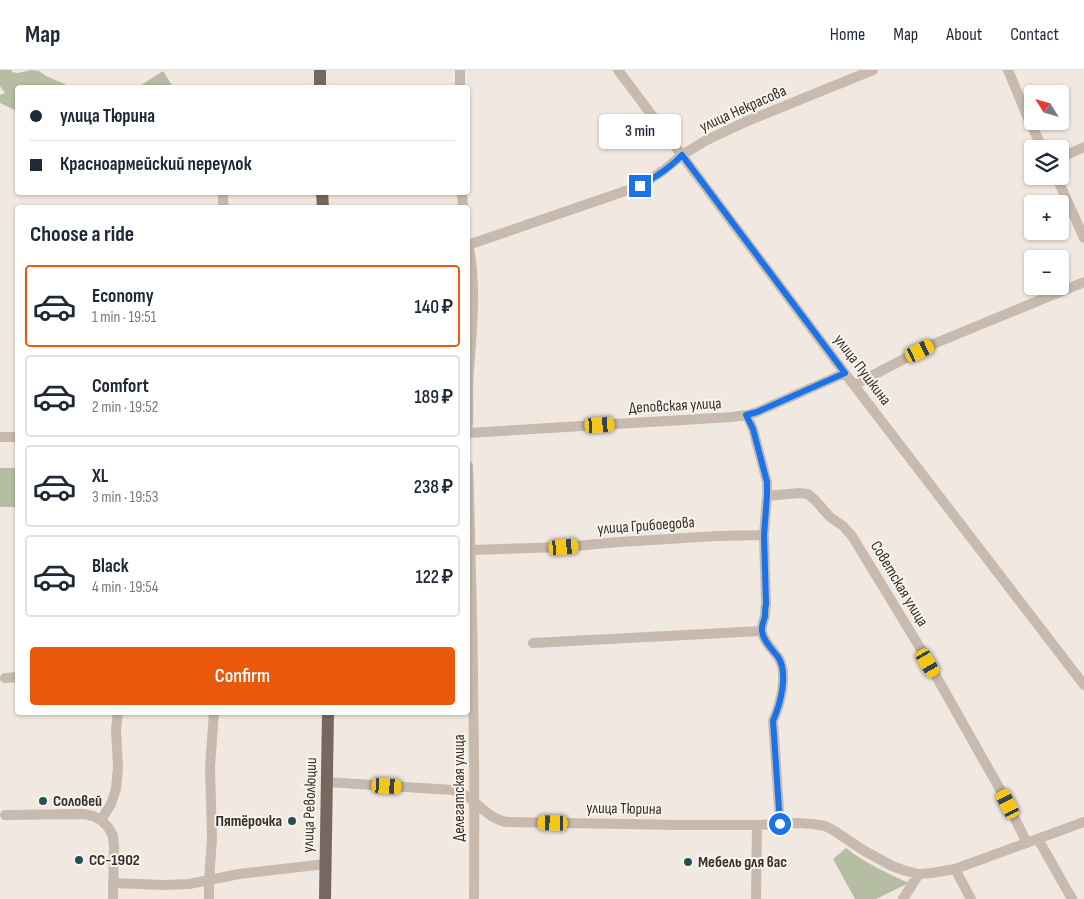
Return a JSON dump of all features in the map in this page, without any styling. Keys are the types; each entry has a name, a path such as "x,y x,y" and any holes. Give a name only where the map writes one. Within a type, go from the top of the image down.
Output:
{"main road":[{"path":"320,70 320,85"},
{"name":"улица Революции","path":"325,899 328,715"}],"street":[{"path":"460,70 460,85"},
{"name":"улица Пушкина","path":"618,70 854,385 1084,686"},
{"name":"улица Некрасова","path":"470,243 640,186 674,163 682,155 705,141 745,122 873,70"},
{"path":"1008,70 1039,140"},
{"path":"1069,154 1084,147"},
{"path":"1060,185 1084,238"},
{"path":"470,255 473,279 470,348"},
{"path":"854,385 931,346 1084,282"},
{"name":"Деповская улица","path":"470,432 722,418 746,415 757,412 845,373"},
{"path":"746,415 753,429 767,482 764,535 766,604 762,631 765,640 782,665 781,694 778,710 773,721 780,824"},
{"path":"0,437 15,437"},
{"name":"Советская улица","path":"767,496 808,494 852,536 919,646 1028,843"},
{"name":"Делегатская улица","path":"470,522 475,802 474,899"},
{"name":"улица Грибоедова","path":"471,550 564,547 764,535"},
{"path":"533,643 762,631"},
{"path":"5,678 15,677"},
{"path":"101,820 111,804 116,789 118,768 116,730 118,715"},
{"path":"209,899 212,838 210,767 214,715"},
{"name":"улица Тюрина","path":"327,782 453,790 462,793 475,802 492,818 506,822 661,825 813,824 834,830 863,850 892,866 919,874"},
{"path":"5,815 88,814 101,820 113,836 112,899"},
{"path":"904,899 919,874 955,869 1084,822"},
{"path":"756,899 757,825"},
{"path":"1038,839 1072,899"},
{"path":"113,884 177,885 209,881 239,874 325,864"},
{"path":"955,869 971,899"}],"green space":[{"path":"0,70 12,70 12,72 17,73 32,70 39,71 65,84 15,85 15,110 0,103 0,95 5,93 0,86"},
{"path":"163,71 172,85 141,85"},
{"path":"0,468 15,468 15,507 0,507"},
{"path":"846,848 868,863 909,883 876,899 855,899 833,859"}],"place":[{"name":"Соловей","path":"43,801"},
{"name":"Пятёрочка","path":"292,821"},
{"name":"СС-1902","path":"79,860"},
{"name":"Мебель для вас","path":"688,862"}],"route":[{"path":"640,186 674,163 682,155 845,373 824,384 746,415 753,429 767,482 764,518 766,604 762,631 765,640 782,665 781,694 778,710 773,721 780,824"}]}
